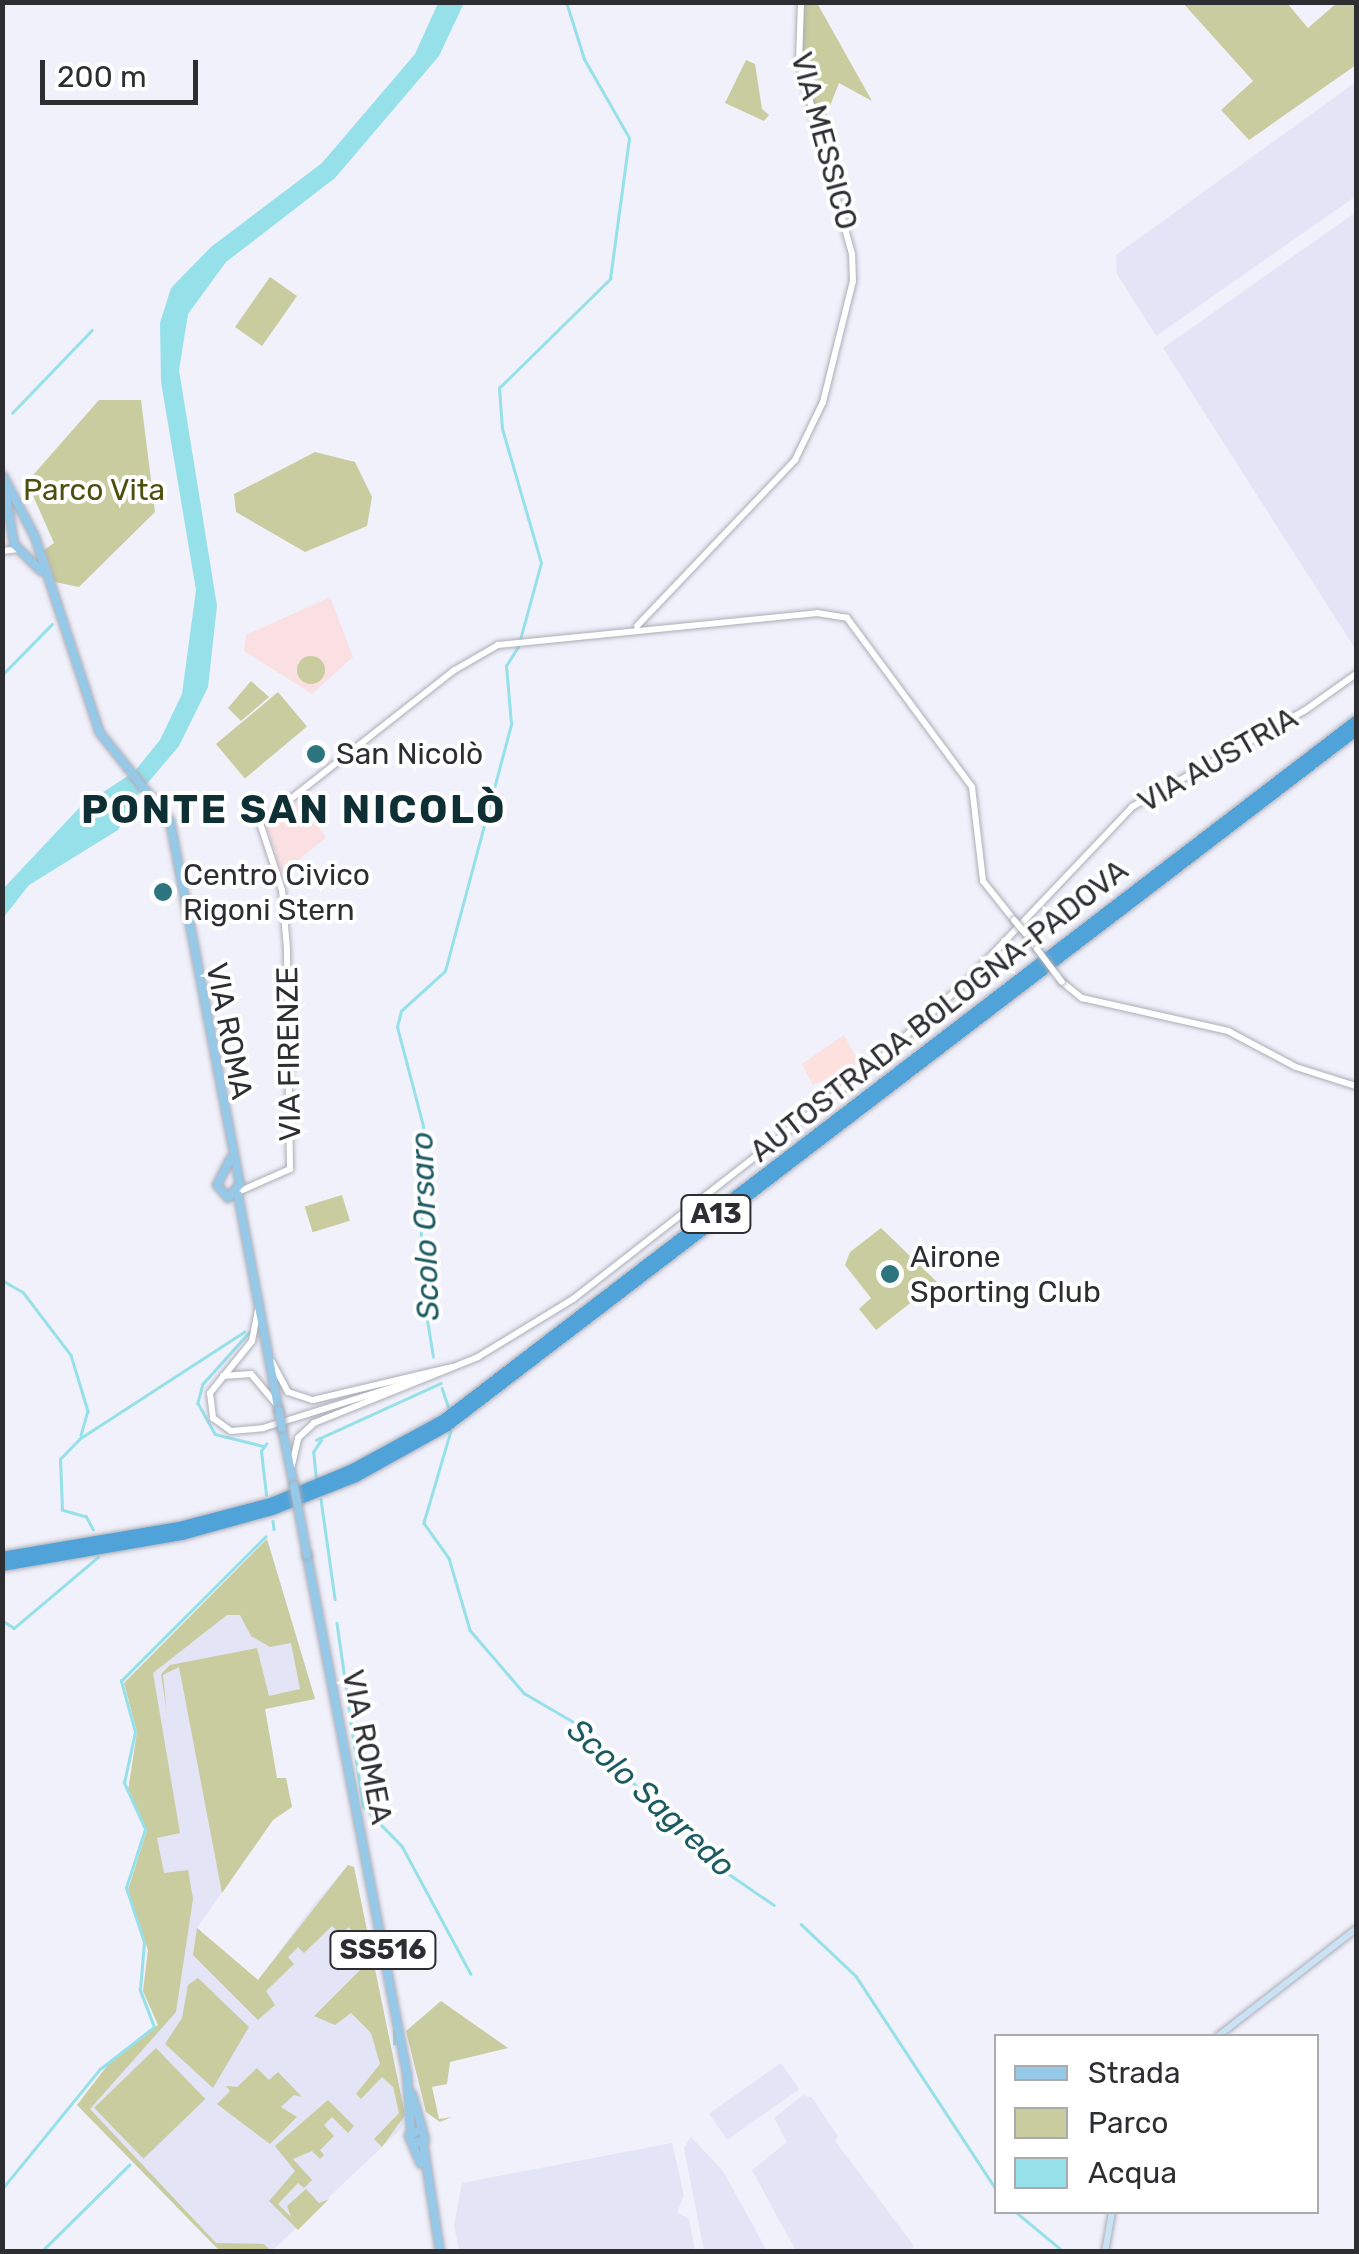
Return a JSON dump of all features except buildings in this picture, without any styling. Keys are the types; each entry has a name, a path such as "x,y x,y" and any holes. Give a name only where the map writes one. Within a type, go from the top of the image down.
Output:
{"highway":[{"name":"AUTOSTRADA BOLOGNA-PADOVA","path":"2,1557 227,1516 353,1469 443,1420 1356,721"},
{"name":"AUTOSTRADA BOLOGNA-PADOVA","path":"2,1566 182,1535 272,1510 356,1477 446,1427 1356,731"}],"main road":[{"name":"SS516","path":"3,476 36,540 49,584"},
{"name":"SS516","path":"3,476 20,550 49,584"},
{"path":"14,535 30,530"},
{"path":"20,550 36,540"},
{"name":"VIA ROMA","path":"49,584 96,725 120,761 160,806 173,832 230,1160 237,1179"},
{"path":"230,1160 216,1188 240,1214"},
{"path":"222,1176 237,1179"},
{"name":"SS516","path":"237,1179 240,1214 267,1349 269,1384"},
{"path":"225,1198 238,1193"},
{"name":"VIA ROMEA","path":"269,1384 279,1412 407,2075 422,2128"},
{"path":"1221,2034 1356,1929"},
{"name":"VIA ROMEA","path":"407,2075 410,2131"},
{"name":"SS516","path":"418,2142 422,2128"},
{"path":"410,2131 422,2128"},
{"name":"SS516","path":"410,2131 418,2142 440,2252"},
{"path":"1106,2252 1112,2214"}],"street":[{"name":"VIA MESSICO","path":"643,623 776,482 811,437 853,281 849,227 799,62 801,2"},
{"path":"2,549 14,535"},
{"path":"2,549 20,550"},
{"path":"627,629 817,613 849,620 972,787 982,881 1062,982 1082,998 1228,1031 1310,1073 1356,1086"},
{"path":"651,615 657,627"},
{"path":"627,629 643,623 657,627"},
{"name":"VIA FIRENZE","path":"248,1186 290,1169 288,949 282,890 260,822 466,661 518,639 627,629"},
{"name":"VIA AUSTRIA","path":"462,1364 573,1299 816,1111 967,980 1147,796 1304,711 1356,674"},
{"path":"237,1179 248,1186 238,1193"},
{"path":"258,1303 252,1341 218,1380 209,1398 212,1414 225,1428 245,1432 462,1364"},
{"path":"267,1349 284,1388 306,1400 462,1364"},
{"path":"294,1486 298,1438 314,1422 462,1364"},
{"path":"218,1380 244,1372 269,1384"}],"shaded area":[{"path":"1356,82 1356,196 1156,336 1117,274 1116,255"},
{"path":"1356,212 1356,650 1163,348"},
{"path":"330,597 353,657 312,694 244,651 246,635"},
{"path":"302,800 326,838 282,873 266,825"},
{"path":"844,1035 862,1068 833,1091 826,1079 813,1085 802,1064"},
{"path":"267,1539 315,1699 265,1709 277,1778 286,1778 292,1807 273,1820 197,1928 258,1980 315,1903 348,1865 354,1867 405,2115 401,2129 272,2251 218,2249 77,2105 107,2066 158,2025 143,1991 148,1950 128,1890 147,1830 128,1791 137,1732 124,1683"},
{"path":"781,2063 799,2089 727,2140 709,2113"},
{"path":"803,2095 812,2098 838,2136 835,2141 914,2246 909,2251 796,2251 752,2170 787,2142 774,2118"},
{"path":"691,2137 723,2171 767,2251 704,2251 684,2148"},
{"path":"672,2143 684,2195 677,2213 689,2219 695,2251 459,2251 454,2225 462,2183"}],"green space":[{"path":"800,3 817,3 872,101 839,83 819,134 798,62"},
{"path":"1183,3 1287,3 1308,28 1337,3 1356,3 1356,65 1249,140 1221,110 1253,81"},
{"path":"746,60 755,64 762,109 769,115 764,121 725,103"},
{"path":"270,277 297,296 262,346 235,327"},
{"name":"Parco Vita","path":"99,400 141,400 155,512 79,587 55,582 44,550 54,543 27,482"},
{"path":"315,452 355,462 372,497 367,526 305,552 236,512 234,494"},
{"path":"311,656 321,660 325,670 321,680 311,684 301,680 297,670 301,660"},
{"path":"251,681 269,697 241,721 228,708"},
{"path":"278,692 307,726 245,779 216,744"},
{"path":"342,1195 350,1221 313,1232 305,1206"},
{"name":"Airone Sporting Club","path":"881,1228 937,1282 876,1330 859,1309 871,1298 845,1265 850,1252"},
{"path":"267,1539 315,1699 265,1709 277,1778 286,1778 292,1807 273,1820 222,1893 179,1667 163,1675 167,1714 161,1674 170,1665 257,1648 269,1696 300,1689 291,1643 270,1647 251,1636 240,1615 227,1615 153,1673 180,1833 157,1838 164,1873 188,1870 193,1899 176,2012 90,2109 216,2243 264,2244 272,2252 218,2249 77,2105 107,2066 158,2025 143,1991 148,1950 128,1890 147,1830 128,1791 137,1732 124,1683"},
{"path":"348,1865 354,1867 405,2115 382,2147 374,2139 399,2113 393,2087 382,2077 361,2099 356,2094 380,2064 371,2033 351,2013 335,2025 314,2016 367,1963 349,1927 341,1934 332,1926 304,1953 298,1947 288,1957 294,1964 266,1991 275,2005 258,2020 193,1955 197,1928 258,1980"},
{"path":"198,1978 249,2027 213,2088 165,2044 182,2018 188,1985"},
{"path":"441,2001 508,2048 450,2062 447,2084 432,2087 439,2119 452,2117 440,2122 426,2112 406,2031"},
{"path":"156,2048 205,2099 143,2159 94,2108"},
{"path":"257,2068 269,2080 278,2072 302,2097 294,2095 281,2107 297,2117 270,2144 217,2104 230,2091 226,2086 237,2087"},
{"path":"328,2100 354,2126 348,2133 332,2117 324,2125 334,2136 320,2150 324,2155 320,2159 312,2151 293,2159 312,2180 304,2188 298,2183 278,2204 291,2217 287,2206 306,2189 319,2203 329,2199 298,2230 269,2201 295,2171 275,2146"}],"water":[{"path":"438,3 464,3 439,56 335,178 226,262 188,314 179,370 217,606 208,687 179,746 135,798 118,830 29,885 3,918 2,890 80,807 134,772 160,740 182,694 196,590 161,382 160,323 171,288 211,247 322,163 415,54"}],"waterway":[{"name":"Scolo Orsaro","path":"433,1357 420,1278 423,1126 397,1027 401,1011 445,971 511,724 506,666 518,647 541,563 502,429 499,388 610,279 629,138 584,59 566,2"},
{"path":"12,413 92,330"},
{"path":"2,675 52,624"},
{"path":"2,1280 23,1292 71,1355 88,1411 81,1435"},
{"path":"93,1530 86,1517 62,1510 60,1459 79,1439 244,1332"},
{"path":"250,1332 203,1384 198,1403 215,1434 263,1446"},
{"name":"Scolo Orsaro","path":"316,1440 441,1383"},
{"name":"Scolo Sagredo","path":"442,1388 449,1408"},
{"name":"Scolo Sagredo","path":"451,1431 424,1523 449,1558 470,1630 524,1693 584,1728 660,1812 726,1872 774,1905"},
{"path":"316,1479 313,1452 321,1440"},
{"name":"Scolo Orsaro","path":"266,1444 261,1451 266,1495"},
{"path":"321,1499 335,1599"},
{"name":"Scolo Orsaro","path":"273,1521 274,1529"},
{"name":"Scolo Orsaro","path":"2,2189 100,2069 154,2027 140,1990 144,1942 126,1888 145,1829 124,1783 135,1732 121,1681 265,1537"},
{"path":"2,1620 14,1628 98,1557"},
{"path":"337,1623 363,1806 402,1846 471,1974"},
{"name":"Scolo Sagredo","path":"801,1924 856,1976 994,2186"},
{"path":"394,2031 394,2044"},
{"path":"41,2252 129,2165"},
{"name":"Scolo Sagredo","path":"1018,2214 1064,2252"}],"place":[{"name":"San Nicolò","path":"316,754"},
{"name":"Centro Civico Rigoni Stern","path":"163,892"},
{"name":"Airone Sporting Club","path":"890,1274"}],"district":[{"name":"PONTE SAN NICOLÒ","path":"294,810"}]}
